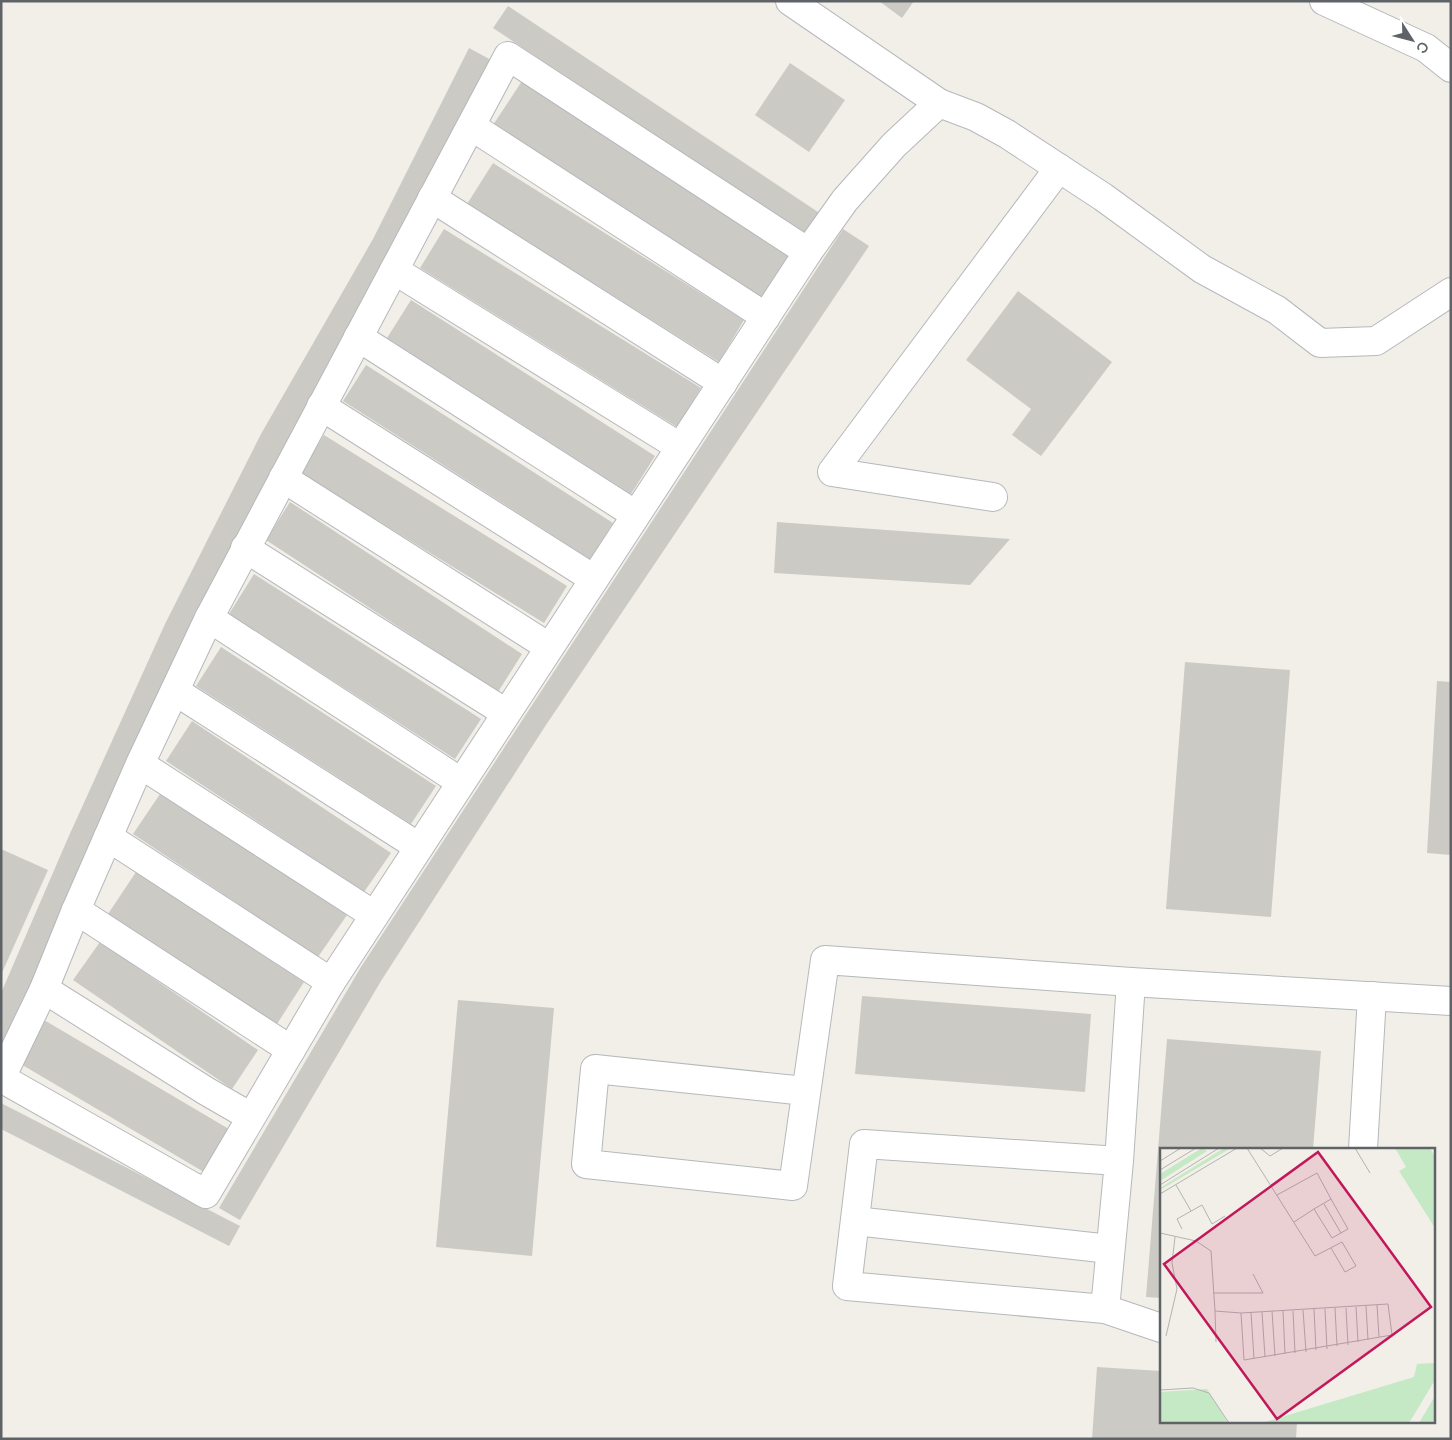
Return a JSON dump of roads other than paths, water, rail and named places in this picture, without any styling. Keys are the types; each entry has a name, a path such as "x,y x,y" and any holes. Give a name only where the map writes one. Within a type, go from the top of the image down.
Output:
{"lane":[{"path":"790,1 939,104 976,117 1007,134 1103,197 1202,269 1277,310 1320,343 1376,341 1451,292"},
{"path":"1324,1 1426,48 1451,68"},
{"path":"808,252 508,56 209,618 140,764 76,910 44,989 1,1078 206,1194 330,982 808,252 845,200 894,145 939,104"},
{"path":"471,126 766,317"},
{"path":"993,497 832,472 1059,168"},
{"path":"432,198 723,383"},
{"path":"394,270 680,447"},
{"path":"358,337 636,514"},
{"path":"321,406 594,579"},
{"path":"283,478 550,647"},
{"path":"245,548 506,713"},
{"path":"209,618 461,782"},
{"path":"175,691 419,847"},
{"path":"140,764 374,915"},
{"path":"108,837 330,982"},
{"path":"76,910 291,1050"},
{"path":"805,1092 595,1069 586,1164 792,1186 825,960 1130,982 1451,1000"},
{"path":"1105,1310 1119,1161 1130,982"},
{"path":"44,989 206,1091 251,1117"},
{"path":"1363,1148 1372,996"},
{"path":"1119,1161 864,1144 847,1286 1105,1310 1160,1328"},
{"path":"854,1221 1110,1249"}]}
